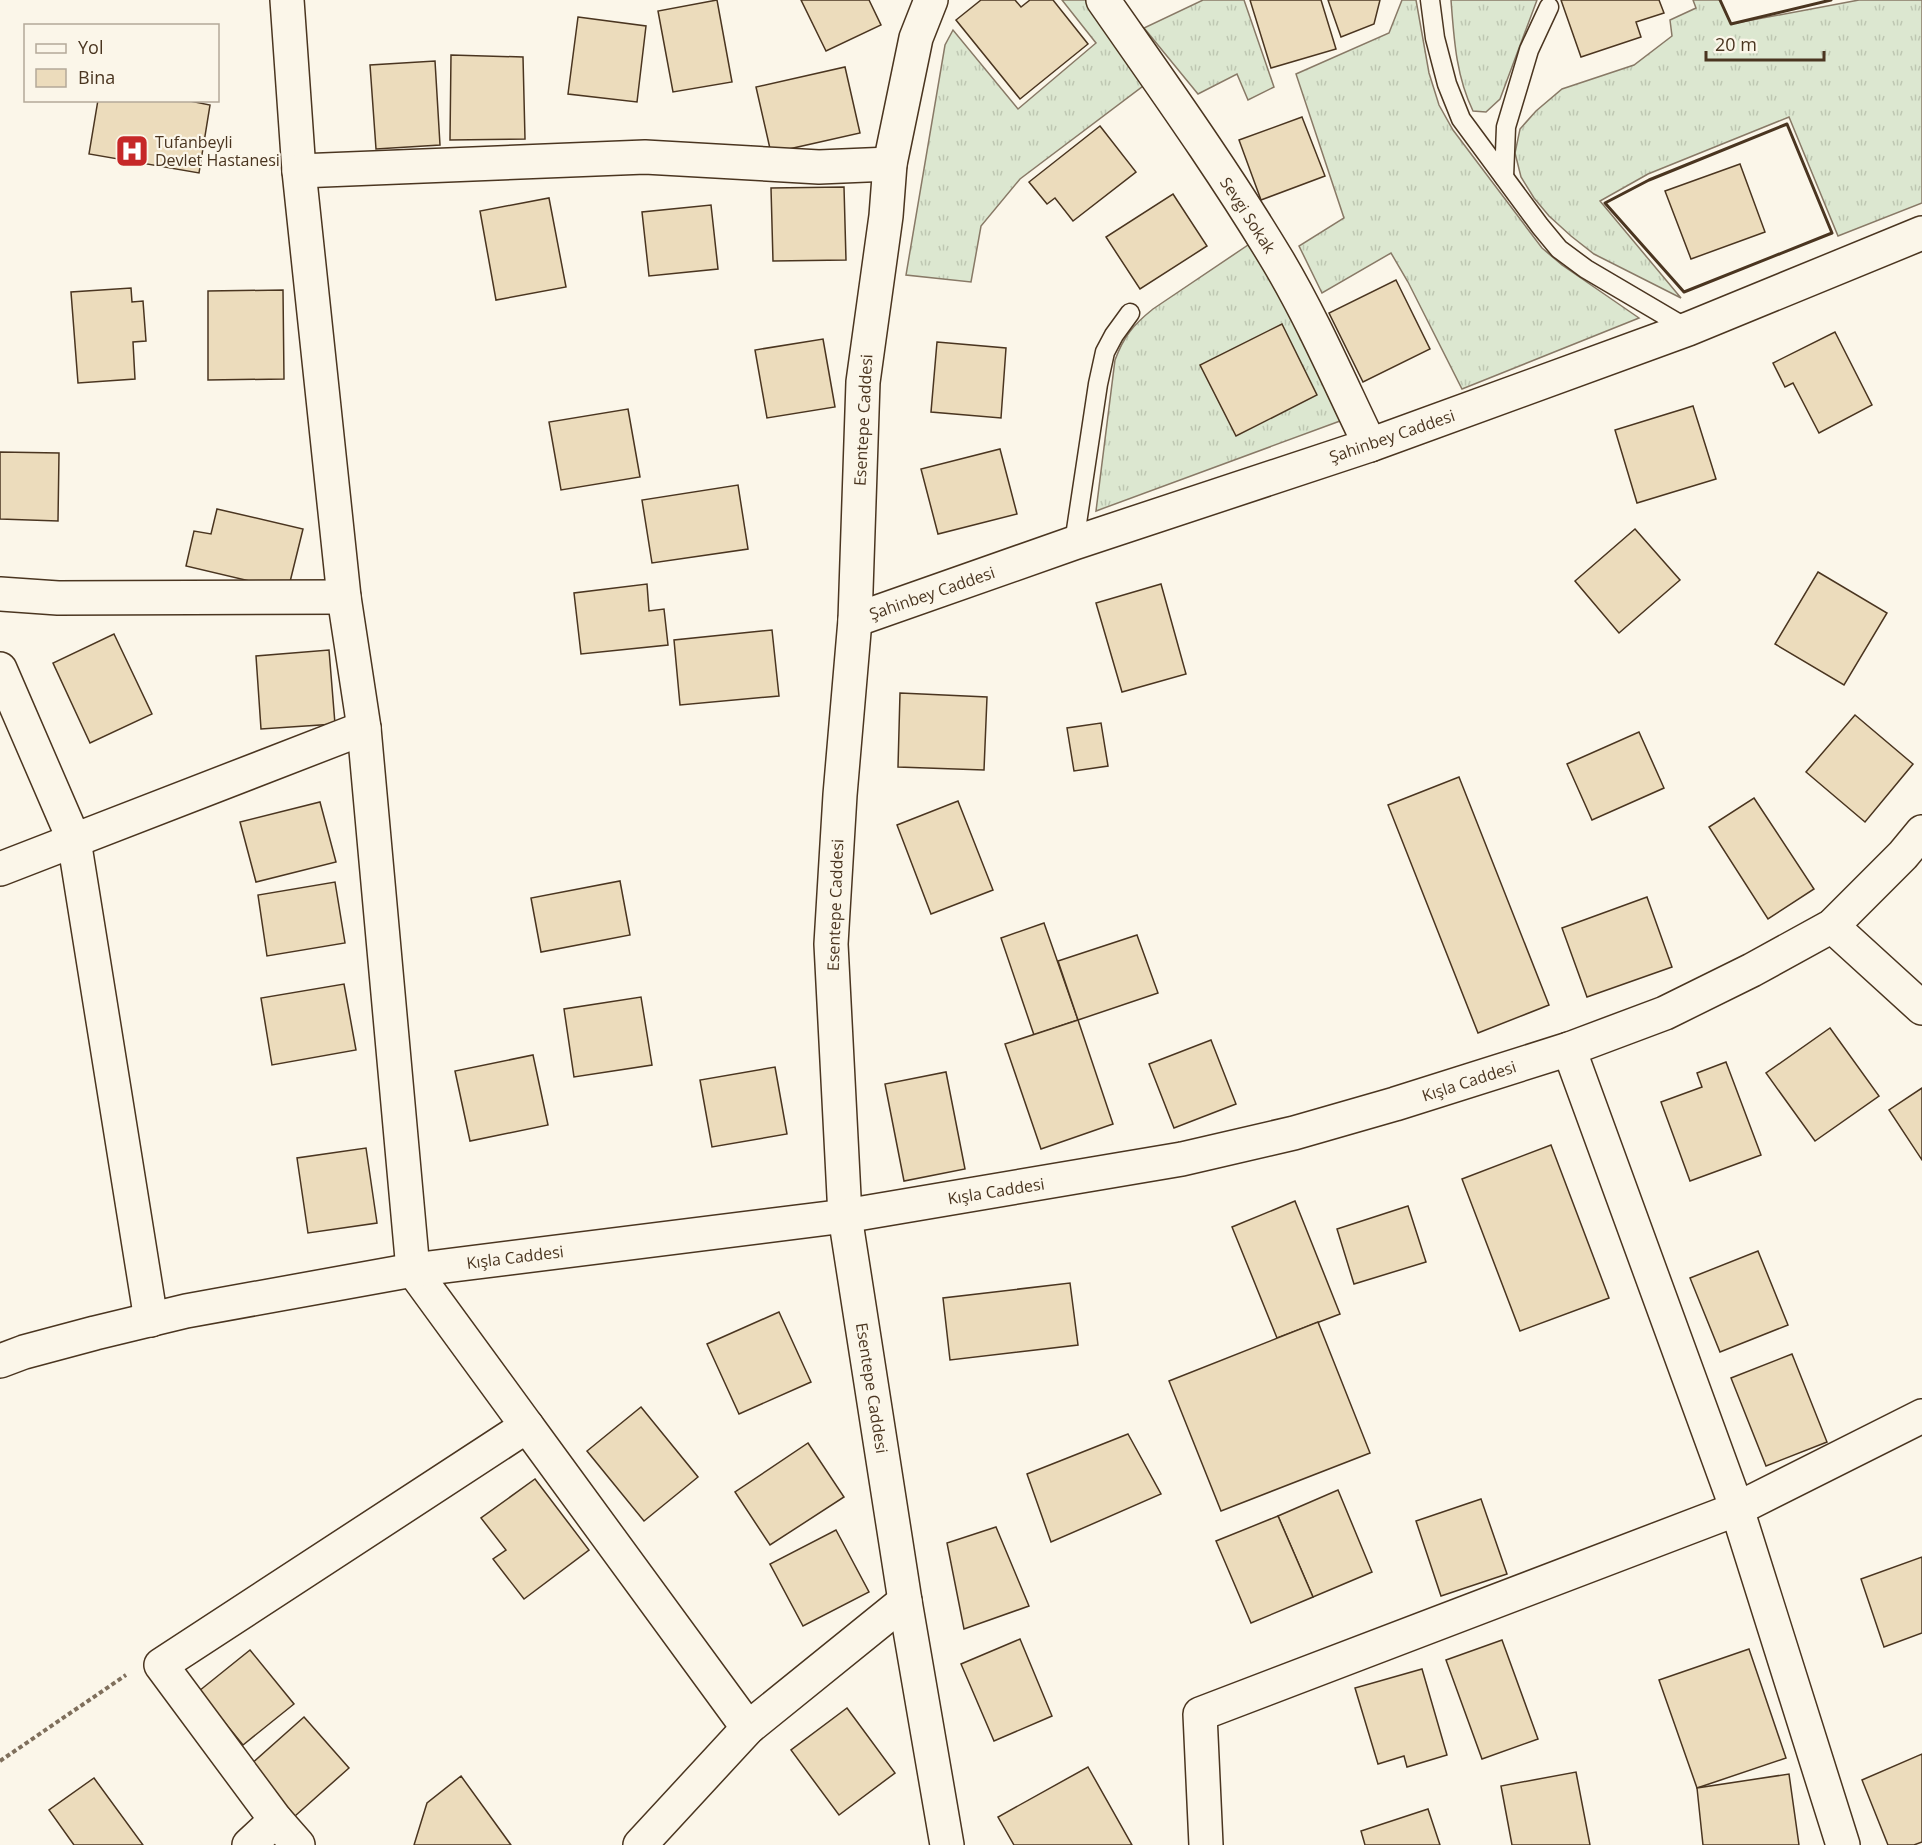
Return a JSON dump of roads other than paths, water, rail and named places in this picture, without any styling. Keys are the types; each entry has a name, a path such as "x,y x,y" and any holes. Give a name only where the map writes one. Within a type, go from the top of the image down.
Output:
{"street":[{"path":"287,0 299,171 344,597 364,728 413,1270 748,1728"},
{"name":"Sevgi Sokak","path":"1103,0 1179,108 1279,262 1314,328 1370,445"},
{"name":"Esentepe Caddesi","path":"926,3 916,38 890,164 886,216 862,382 855,620 840,795 831,944 845,1216 905,1601 947,1845"},
{"path":"299,171 645,156 819,167 890,164"},
{"name":"Şahinbey Caddesi","path":"855,620 1074,543 1370,445 1688,329 1922,233"},
{"path":"0,594 58,598 344,597"},
{"path":"0,669 74,840 151,1320"},
{"path":"0,869 364,728"},
{"name":"Kışla Caddesi","path":"0,1361 44,1347 197,1309 413,1270 845,1216 1182,1159 1294,1133 1569,1049 1665,1013 1752,970 1832,926 1903,855 1922,832"},
{"path":"1832,926 1922,1008"},
{"path":"1569,1049 1737,1509 1844,1845"},
{"path":"1206,1845 1200,1714 1737,1509 1922,1416"},
{"path":"298,1845 276,1820 161,1665 527,1426"},
{"path":"640,1845 748,1728 905,1601"},
{"path":"249,1845 276,1820"}],"lane":[{"path":"1430,0 1435,38 1447,84 1461,119 1540,226 1559,249 1586,269 1688,329"},
{"path":"1504,177 1506,127 1529,50 1549,7"},
{"path":"1074,543 1105,352 1114,334 1130,313"}],"place":[{"name":"Tufanbeyli Devlet Hastanesi","path":"132,151"}]}
